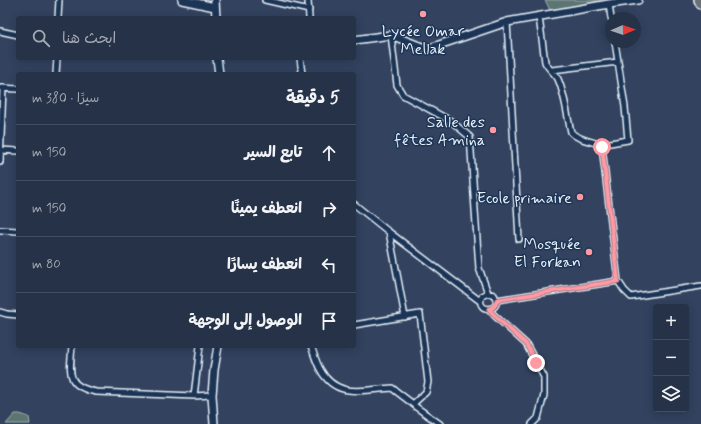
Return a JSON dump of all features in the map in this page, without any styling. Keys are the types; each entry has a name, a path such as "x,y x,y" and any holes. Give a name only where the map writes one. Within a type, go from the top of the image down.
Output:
{"highway":[{"path":"699,0 701,4"}],"street":[{"path":"58,16 59,0"},
{"path":"182,0 215,3 216,16"},
{"path":"265,0 309,10"},
{"path":"308,0 309,16"},
{"path":"356,40 391,35 427,49 507,22 638,0"},
{"path":"609,4 610,12"},
{"path":"539,17 545,62 558,79 562,89 571,132 577,137 602,145 628,140 625,107 616,48"},
{"path":"507,22 520,239"},
{"path":"0,31 16,35"},
{"path":"391,35 397,85 403,95 451,121 470,137 479,268 488,293"},
{"path":"56,72 57,60"},
{"path":"219,72 220,60"},
{"path":"300,60 302,72"},
{"path":"552,70 618,62"},
{"path":"0,162 2,88 16,89"},
{"path":"602,145 618,281 624,290 631,297 701,286"},
{"path":"0,150 16,151"},
{"path":"356,206 480,301 484,308 489,309 526,344 544,378 544,395 538,418 532,424"},
{"path":"0,230 16,231"},
{"path":"389,232 405,317"},
{"path":"497,300 618,281"},
{"path":"480,301 482,296 488,293 494,295 497,300 496,305 492,309 489,309"},
{"path":"0,312 16,315"},
{"path":"356,325 420,314 428,382 426,392 413,404"},
{"path":"72,348 70,372 72,380 80,388 88,391 194,396 212,395"},
{"path":"194,396 200,348"},
{"path":"214,424 212,395 218,348"},
{"path":"312,348 319,368 327,380 339,388 355,391 392,388 440,424"}],"green space":[{"path":"545,0 602,0 603,2 550,10"},
{"path":"15,414 29,417 30,424 6,424"}],"place":[{"name":"Lycée Omar Mellak","path":"423,14"},
{"name":"Salle des fêtes Amina","path":"493,130"},
{"name":"Ecole primaire","path":"580,197"},
{"name":"Mosquée El Forkan","path":"589,252"}],"route":[{"path":"536,363 526,344 489,309 492,309 496,305 497,300 618,281 602,147"}]}
